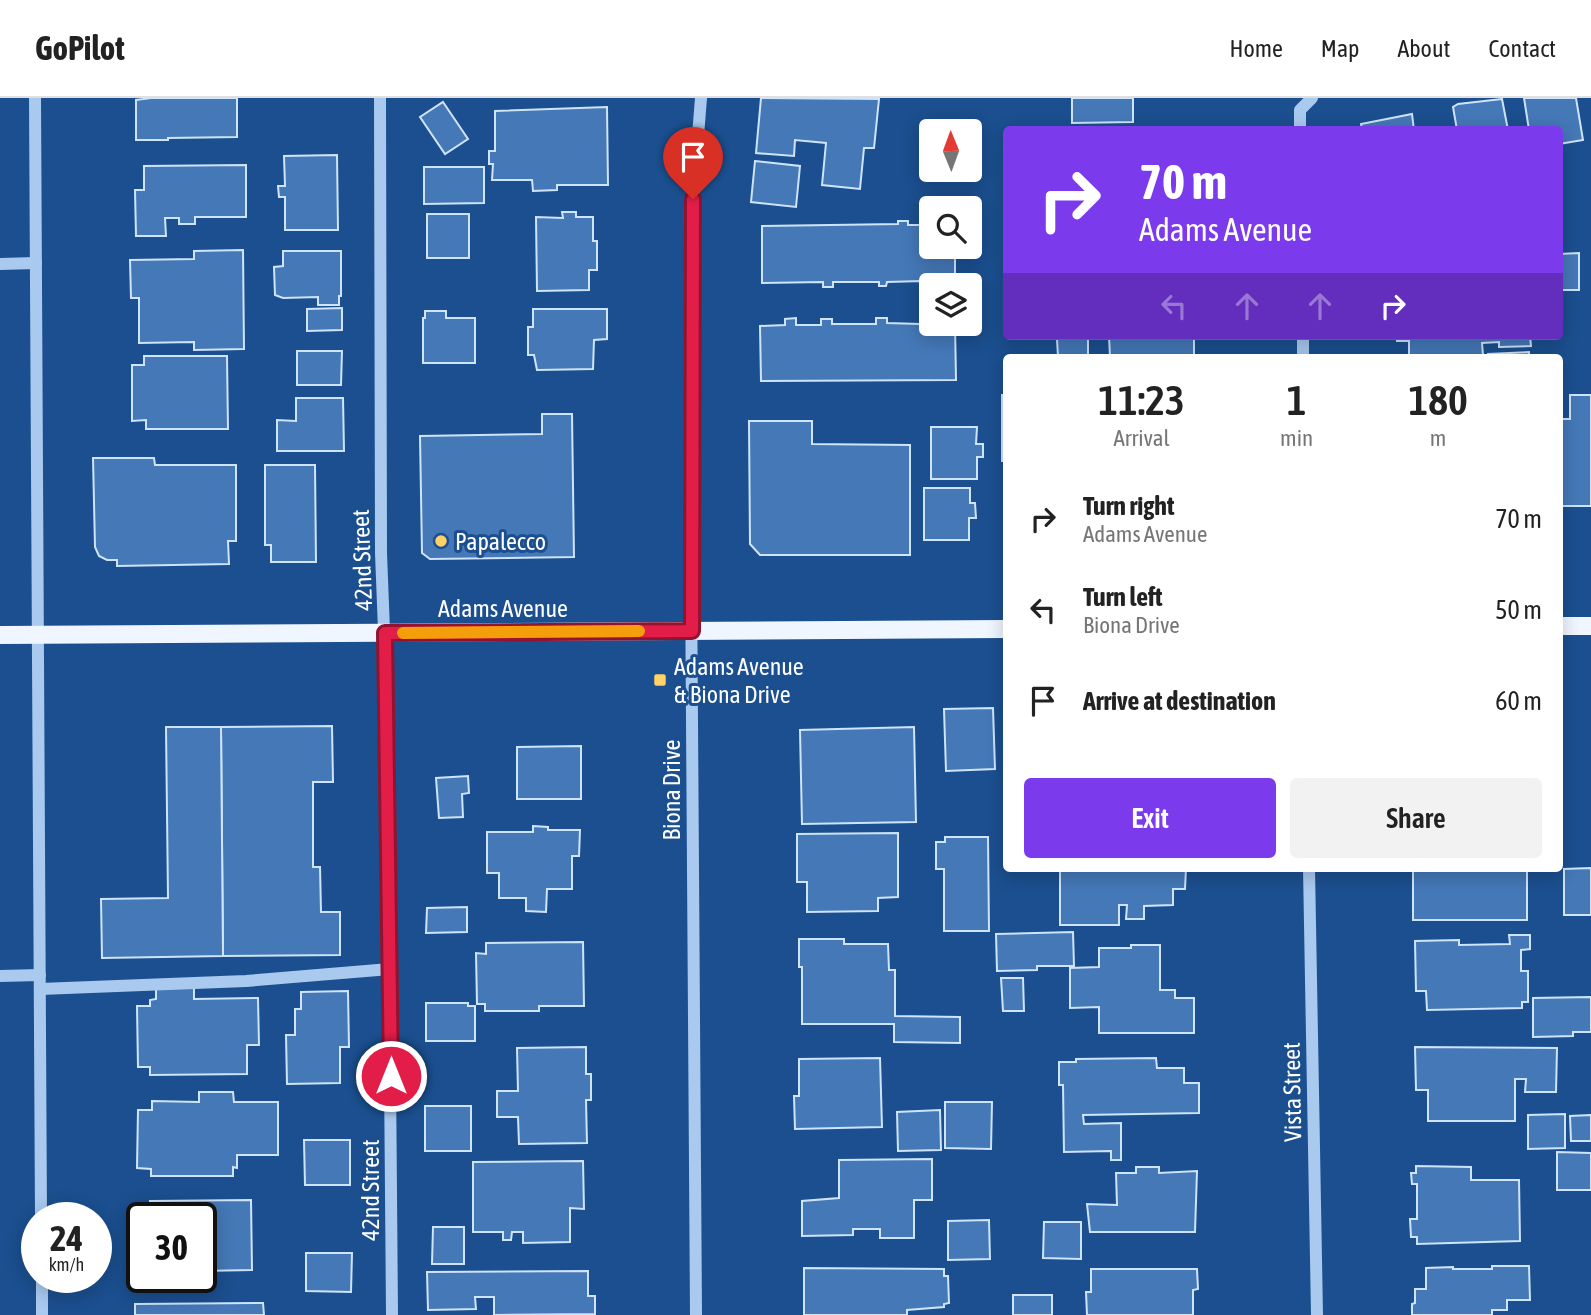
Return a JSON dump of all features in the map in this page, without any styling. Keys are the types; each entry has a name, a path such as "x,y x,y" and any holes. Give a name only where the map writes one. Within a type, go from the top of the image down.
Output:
{"main road":[{"path":"1563,626 1591,625"},
{"name":"Adams Avenue","path":"0,635 1003,629"}],"street":[{"path":"35,98 41,1202"},
{"name":"42nd Street","path":"380,98 381,553 385,633 390,969 392,1315"},
{"name":"Biona Drive","path":"695,1315 693,199 701,98"},
{"path":"1300,126 1300,110 1312,98"},
{"path":"0,264 36,263"},
{"name":"Vista Street","path":"1309,872 1317,1315"},
{"path":"0,976 40,982 246,981 390,969"},
{"path":"42,1293 42,1315"}],"building":[{"path":"237,98 237,137 136,140 136,100"},
{"path":"761,98 879,99 874,148 864,148 860,189 822,185 826,143 795,140 794,156 756,153"},
{"path":"1072,98 1133,98 1133,122 1072,123"},
{"path":"1524,98 1576,98 1583,140 1563,143 1563,126 1528,126"},
{"path":"1502,99 1507,126 1456,126 1453,107 1458,104"},
{"path":"443,102 468,139 445,154 420,117"},
{"path":"607,107 608,185 557,185 557,190 533,191 532,180 492,180 493,164 489,164 489,151 495,151 495,111"},
{"path":"1412,114 1414,126 1361,126"},
{"path":"337,155 338,230 285,230 285,197 279,197 278,186 285,186 284,156"},
{"path":"755,161 800,166 796,207 751,202"},
{"path":"246,165 246,217 195,217 195,224 179,224 179,218 165,218 166,236 136,236 135,190 144,190 144,166"},
{"path":"424,167 484,167 484,203 424,204"},
{"path":"562,212 576,212 576,217 593,217 593,241 597,241 597,270 589,270 589,290 537,291 536,217 563,218"},
{"path":"427,214 469,214 469,258 427,258"},
{"path":"898,221 908,221 908,225 919,225 919,259 955,259 955,273 919,273 919,281 887,282 886,286 879,286 879,282 833,282 833,287 823,287 823,282 762,283 762,226 898,224"},
{"path":"243,250 244,349 194,350 194,342 139,343 139,298 131,298 130,260 194,259 194,251"},
{"path":"283,251 341,251 339,305 318,305 318,297 283,298 275,295 274,267 283,266"},
{"path":"1579,253 1579,290 1563,290 1563,254"},
{"path":"342,308 342,330 307,331 307,309"},
{"path":"533,309 607,309 607,339 594,340 593,369 537,370 534,355 528,355 528,327 533,327"},
{"path":"425,311 446,311 446,318 475,318 475,363 423,363"},
{"path":"796,318 796,325 821,325 821,319 832,319 832,324 876,324 876,318 887,318 887,323 919,324 919,336 955,336 956,380 761,381 760,326 785,325 785,319"},
{"path":"1057,340 1088,340 1088,354 1058,354"},
{"path":"1109,340 1194,340 1194,354 1110,354"},
{"path":"1530,340 1531,346 1499,347 1499,342 1482,343 1483,354 1409,354 1409,341 1397,341"},
{"path":"297,351 342,351 341,385 297,385"},
{"path":"1529,352 1529,354 1488,354"},
{"path":"144,356 227,356 228,429 146,429 146,420 132,421 132,365 144,365"},
{"path":"1002,395 1003,395 1003,461"},
{"path":"1570,395 1591,395 1591,506 1563,506 1563,419 1570,419"},
{"path":"296,398 343,398 344,451 277,451 277,420 296,421"},
{"path":"542,414 572,414 574,557 430,559 422,553 420,436 542,434"},
{"path":"749,421 812,421 812,444 910,445 910,555 760,555 750,544"},
{"path":"931,427 977,427 976,444 983,444 983,457 977,457 977,479 931,479"},
{"path":"93,458 154,458 155,465 236,465 236,541 228,541 229,564 117,566 117,560 107,560 99,556 95,547"},
{"path":"265,465 315,465 316,562 271,562 271,545 265,545"},
{"path":"924,488 970,488 970,503 975,503 976,518 969,518 969,540 924,540"},
{"path":"993,708 995,769 946,771 944,709"},
{"path":"332,726 333,782 313,782 313,867 320,867 321,912 340,912 340,955 223,956 221,727"},
{"path":"166,727 221,727 223,956 102,958 101,899 168,898"},
{"path":"914,727 916,822 802,824 800,730"},
{"path":"581,746 581,799 517,799 517,747"},
{"path":"468,776 469,793 462,794 463,817 439,818 436,778"},
{"path":"533,826 548,827 548,830 580,830 579,856 572,856 572,889 547,889 546,912 526,911 526,898 499,898 499,873 487,873 487,832 533,832"},
{"path":"898,833 898,897 878,898 878,911 807,912 807,882 797,882 797,834"},
{"path":"945,837 988,837 989,931 944,931 944,869 936,869 936,842 945,842"},
{"path":"1591,868 1591,915 1564,915 1564,869"},
{"path":"1060,872 1186,872 1185,889 1173,889 1173,905 1144,906 1144,919 1126,919 1127,905 1119,905 1119,925 1060,925"},
{"path":"1413,872 1527,872 1527,920 1413,920"},
{"path":"467,907 467,932 426,933 427,908"},
{"path":"1073,932 1074,966 1037,966 1037,970 997,971 996,934"},
{"path":"1509,935 1530,935 1530,949 1521,950 1521,971 1528,971 1528,1002 1522,1002 1522,1008 1427,1010 1426,991 1416,991 1415,941 1459,940 1459,945 1510,944"},
{"path":"799,939 844,939 844,944 888,944 889,970 895,970 895,1016 960,1017 960,1043 894,1042 894,1024 802,1024"},
{"path":"583,942 584,1006 539,1006 539,1011 485,1011 485,1004 477,1004 476,953 486,954 486,943"},
{"path":"1131,945 1160,945 1160,990 1175,990 1175,998 1194,998 1194,1033 1099,1033 1099,1007 1070,1008 1070,968 1099,967 1099,948 1131,948"},
{"path":"1001,978 1023,978 1024,1011 1003,1011"},
{"path":"194,987 194,999 258,998 259,1045 247,1045 247,1074 150,1075 150,1067 138,1067 137,1006 150,1006 150,1000 156,999 156,988"},
{"path":"348,991 349,1047 340,1047 340,1083 287,1084 286,1035 295,1035 295,1009 301,1009 301,992"},
{"path":"1591,997 1591,1032 1573,1032 1573,1036 1533,1037 1533,998"},
{"path":"426,1003 468,1003 468,1006 475,1006 475,1041 426,1041"},
{"path":"586,1047 586,1074 591,1074 591,1100 586,1100 587,1143 519,1144 518,1117 497,1117 497,1091 518,1091 517,1048"},
{"path":"1415,1047 1557,1048 1556,1092 1525,1092 1526,1079 1515,1079 1515,1121 1428,1121 1428,1090 1416,1090"},
{"path":"880,1058 882,1127 795,1129 794,1096 799,1096 799,1059"},
{"path":"1156,1058 1157,1068 1184,1068 1184,1083 1199,1083 1199,1113 1083,1115 1084,1124 1121,1123 1121,1160 1111,1160 1111,1151 1064,1152 1063,1085 1059,1085 1059,1062 1076,1062 1076,1059"},
{"path":"199,1092 233,1092 234,1102 278,1102 278,1155 237,1155 237,1168 233,1167 233,1176 151,1176 151,1169 137,1168 138,1110 152,1110 152,1101 199,1102"},
{"path":"945,1102 992,1102 991,1149 945,1148"},
{"path":"425,1106 471,1106 471,1151 425,1151"},
{"path":"940,1110 941,1150 898,1151 897,1112"},
{"path":"1565,1114 1565,1148 1528,1149 1528,1115"},
{"path":"1591,1115 1591,1141 1571,1141 1570,1116"},
{"path":"304,1140 350,1140 350,1185 305,1185"},
{"path":"1557,1152 1591,1153 1591,1190 1557,1190"},
{"path":"932,1159 932,1200 914,1200 914,1238 880,1238 880,1229 853,1229 853,1235 802,1236 802,1201 839,1198 839,1160"},
{"path":"583,1161 584,1209 570,1208 570,1242 523,1243 523,1232 512,1232 511,1240 503,1240 503,1232 473,1232 473,1162"},
{"path":"1416,1166 1471,1167 1471,1180 1519,1180 1520,1241 1417,1244 1417,1237 1411,1237 1410,1219 1417,1219 1417,1184 1412,1184 1411,1173 1416,1173"},
{"path":"1136,1167 1159,1167 1159,1173 1197,1171 1195,1232 1090,1232 1087,1204 1117,1205 1116,1173 1136,1173"},
{"path":"251,1200 252,1270 217,1271 217,1202 150,1201"},
{"path":"989,1220 990,1259 948,1260 948,1221"},
{"path":"1044,1222 1081,1222 1081,1259 1043,1258"},
{"path":"433,1227 464,1227 464,1264 432,1264"},
{"path":"306,1253 352,1253 351,1292 306,1291"},
{"path":"1492,1266 1529,1266 1530,1300 1507,1300 1507,1310 1492,1310 1492,1315 1412,1315 1415,1289 1426,1289 1426,1268 1492,1269"},
{"path":"804,1268 944,1269 944,1276 948,1276 949,1303 944,1304 944,1307 907,1310 907,1315 804,1315"},
{"path":"1091,1269 1197,1269 1198,1289 1193,1290 1193,1315 1087,1315 1086,1292 1091,1292"},
{"path":"588,1271 588,1296 595,1296 595,1314 494,1315 494,1297 475,1297 476,1309 428,1310 427,1272"},
{"path":"1013,1295 1052,1295 1052,1315 1013,1315"},
{"path":"263,1303 264,1315 135,1315 135,1304"}],"slow traffic":[{"path":"403,633 639,631"}],"place":[{"name":"Papalecco","path":"441,541"},
{"name":"Adams Avenue & Biona Drive","path":"660,680"}],"route":[{"path":"391,1076 385,633 692,631 693,199"}]}
